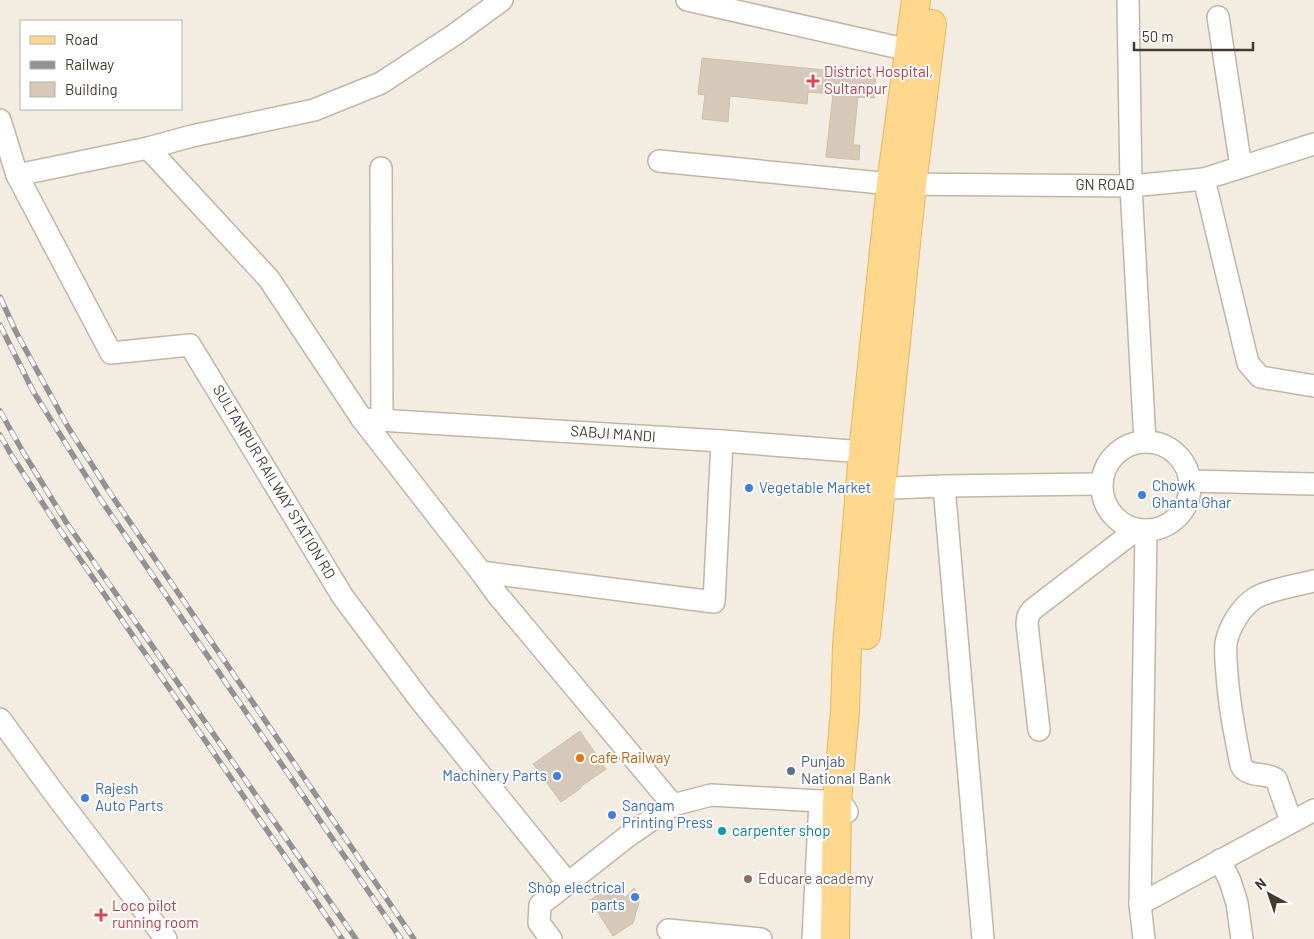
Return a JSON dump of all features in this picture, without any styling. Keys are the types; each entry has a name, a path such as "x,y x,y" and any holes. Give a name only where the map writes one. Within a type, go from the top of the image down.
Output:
{"main road":[{"path":"835,939 831,806 845,711 847,646 871,489 902,184 909,50 916,0"},
{"path":"871,489 862,452 902,184 934,0"}],"street":[{"path":"18,175 148,148 192,136 314,110 381,83 454,35 502,0"},
{"path":"686,0 909,50"},
{"path":"1128,0 1131,186 1144,442"},
{"path":"1218,17 1241,167"},
{"name":"SULTANPUR RAILWAY STATION RD","path":"0,120 18,175 111,352 190,345 343,597 420,700 568,883"},
{"name":"GN ROAD","path":"659,161 902,184 1131,186 1204,180 1314,144"},
{"path":"148,148 269,280 372,419 496,594 673,805"},
{"path":"372,419 381,168"},
{"path":"1204,180 1248,363 1260,377 1314,386"},
{"name":"SABJI MANDI","path":"372,419 722,441 862,452"},
{"path":"481,572 714,602 722,441"},
{"path":"1144,442 1166,446 1182,461 1190,481 1187,502 1176,519 1157,530 1141,530 1117,521 1104,504 1101,484 1108,463 1124,448 1144,442"},
{"path":"1190,481 1314,484"},
{"path":"871,489 1101,484"},
{"path":"944,486 983,939"},
{"path":"1039,730 1027,624 1028,616 1032,610 1141,530"},
{"path":"1140,937 1141,530"},
{"path":"1291,822 1276,779 1272,776 1248,773 1243,770 1241,765 1230,706 1225,650 1233,624 1253,599 1264,594 1314,581"},
{"path":"0,719 54,794 166,939"},
{"path":"551,939 539,923 540,905 628,836 673,805 711,795 844,807 847,812 844,939"},
{"path":"813,939 831,806"},
{"path":"1140,904 1314,810"},
{"path":"1220,860 1236,897 1242,939"},
{"path":"668,930 761,939"}],"building":[{"path":"702,58 876,75 874,98 858,97 853,145 860,145 859,160 826,157 833,94 808,92 807,104 730,96 728,122 702,119 705,95 698,94"},
{"path":"580,731 606,769 561,802 533,764"},
{"path":"616,884 625,898 634,888 640,899 633,923 613,936 590,900"}],"railway":[{"path":"0,297 16,332 68,427 108,490 414,939"},
{"path":"0,325 33,391 99,497 401,939"},
{"path":"0,411 66,522 356,939"},
{"path":"0,435 58,527 342,939"}],"place":[{"name":"District Hospital, Sultanpur","path":"813,81"},
{"name":"Vegetable Market","path":"749,488"},
{"name":"Chowk Ghanta Ghar","path":"1142,495"},
{"name":"cafe Railway","path":"580,758"},
{"name":"Punjab National Bank","path":"791,771"},
{"name":"Machinery Parts","path":"557,776"},
{"name":"Rajesh Auto Parts","path":"85,798"},
{"name":"Sangam Printing Press","path":"612,815"},
{"name":"carpenter shop","path":"722,831"},
{"name":"Educare academy","path":"748,879"},
{"name":"Shop electrical parts","path":"635,897"},
{"name":"Loco pilot running room","path":"101,915"}]}
